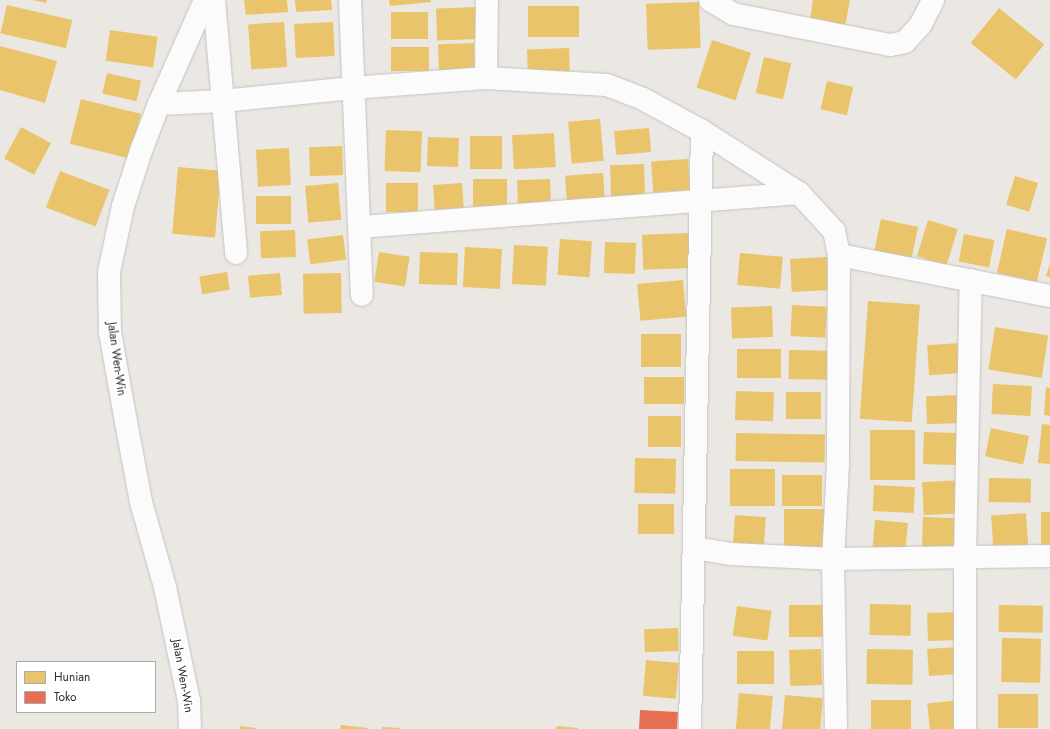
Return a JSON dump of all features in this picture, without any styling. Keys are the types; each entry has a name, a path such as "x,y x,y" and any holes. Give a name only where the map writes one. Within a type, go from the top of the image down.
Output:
{"street":[{"name":"Jalan Wen-Win","path":"190,729 189,701 165,587 141,502 110,332 109,272 123,206 158,104 206,0"},
{"path":"214,0 236,253"},
{"path":"350,0 352,88 360,227 362,295"},
{"path":"486,78 487,0"},
{"path":"710,0 733,14 890,44 906,42 921,24 933,0"},
{"path":"158,104 222,101 352,88 486,78 607,85 643,99 702,131 799,193 834,231 839,255 838,464 833,559 836,729"},
{"path":"690,729 702,131"},
{"path":"360,227 799,193"},
{"path":"839,255 1050,296"},
{"path":"965,729 965,556 971,280"},
{"path":"694,548 731,554 833,559 1050,556"}],"building: Hunian":[{"path":"32,0 47,0 46,3"},
{"path":"244,0 287,0 288,12 246,15"},
{"path":"295,0 331,0 332,10 296,12"},
{"path":"389,0 431,0 431,2 390,6"},
{"path":"813,0 850,0 845,26 810,19"},
{"path":"699,2 701,48 648,50 646,4"},
{"path":"7,5 72,20 66,48 0,33"},
{"path":"528,6 579,6 579,37 528,37"},
{"path":"477,7 478,39 437,40 436,8"},
{"path":"999,8 1044,45 1016,79 971,43"},
{"path":"391,12 428,12 428,39 391,39"},
{"path":"284,22 287,67 251,69 248,25"},
{"path":"333,22 335,56 296,58 294,24"},
{"path":"110,30 158,37 153,67 106,61"},
{"path":"712,40 751,53 736,100 697,88"},
{"path":"474,43 475,74 439,75 438,44"},
{"path":"0,46 57,61 45,103 0,90"},
{"path":"391,47 429,47 429,71 391,71"},
{"path":"569,48 570,76 528,77 527,49"},
{"path":"764,57 791,63 783,99 756,93"},
{"path":"107,73 141,81 136,101 102,93"},
{"path":"827,81 853,87 847,115 820,109"},
{"path":"81,99 141,114 130,159 70,144"},
{"path":"600,119 604,161 572,164 568,122"},
{"path":"21,127 51,143 34,175 4,159"},
{"path":"649,128 651,152 616,155 614,131"},
{"path":"386,130 422,131 421,172 385,171"},
{"path":"554,133 556,167 514,169 512,135"},
{"path":"470,136 502,136 502,169 470,169"},
{"path":"428,137 459,138 458,167 427,166"},
{"path":"342,146 343,175 310,176 309,147"},
{"path":"289,148 291,185 258,187 256,150"},
{"path":"688,159 690,190 653,193 651,162"},
{"path":"644,164 645,199 611,200 610,165"},
{"path":"178,167 221,171 215,237 172,234"},
{"path":"60,171 109,190 96,226 46,207"},
{"path":"603,173 605,204 567,207 565,176"},
{"path":"1015,176 1038,183 1029,212 1006,205"},
{"path":"473,179 507,179 507,213 473,213"},
{"path":"550,179 551,208 518,209 517,180"},
{"path":"338,183 341,220 308,223 305,186"},
{"path":"386,183 418,183 418,212 386,212"},
{"path":"462,183 464,214 435,216 433,185"},
{"path":"256,196 291,196 291,224 256,224"},
{"path":"881,219 918,227 912,258 874,250"},
{"path":"928,220 958,229 947,265 917,256"},
{"path":"1007,229 1047,238 1037,282 997,273"},
{"path":"295,230 296,257 261,258 260,231"},
{"path":"691,233 692,268 643,270 642,235"},
{"path":"964,234 994,240 989,267 959,261"},
{"path":"343,235 346,260 310,264 307,239"},
{"path":"560,239 592,241 589,277 557,275"},
{"path":"605,242 636,243 635,274 604,273"},
{"path":"514,245 548,247 546,286 512,284"},
{"path":"465,247 502,249 500,289 463,287"},
{"path":"379,252 410,257 405,286 374,282"},
{"path":"420,252 458,253 457,285 419,284"},
{"path":"740,253 783,257 780,289 737,285"},
{"path":"827,257 829,290 792,292 790,259"},
{"path":"1050,264 1050,277 1046,276"},
{"path":"227,272 230,290 202,294 199,276"},
{"path":"280,273 282,295 250,298 248,276"},
{"path":"341,273 342,313 304,314 303,274"},
{"path":"683,280 686,317 640,321 637,284"},
{"path":"868,301 920,305 912,422 860,419"},
{"path":"792,305 827,307 825,338 790,336"},
{"path":"772,306 773,337 732,338 731,307"},
{"path":"995,327 1048,335 1042,378 988,369"},
{"path":"641,334 681,334 681,367 641,367"},
{"path":"959,343 961,373 929,375 927,345"},
{"path":"737,349 781,349 781,378 737,378"},
{"path":"789,350 829,351 828,380 788,379"},
{"path":"644,377 684,377 684,404 644,404"},
{"path":"993,384 1032,386 1030,416 991,414"},
{"path":"1046,387 1050,388 1050,416 1044,415"},
{"path":"736,391 774,392 773,421 735,420"},
{"path":"786,392 821,392 821,419 786,419"},
{"path":"961,395 962,423 927,424 926,396"},
{"path":"648,416 681,416 681,447 648,447"},
{"path":"1042,424 1050,425 1050,464 1038,463"},
{"path":"991,428 1029,436 1023,464 985,456"},
{"path":"870,430 915,430 915,480 870,480"},
{"path":"924,432 962,433 961,465 923,464"},
{"path":"736,433 825,435 824,463 736,461"},
{"path":"635,458 676,459 675,494 634,493"},
{"path":"730,469 775,469 775,506 730,506"},
{"path":"782,475 822,475 822,506 782,506"},
{"path":"989,478 1031,479 1031,503 989,502"},
{"path":"964,480 966,513 924,515 922,482"},
{"path":"874,485 915,487 914,513 873,511"},
{"path":"638,504 674,504 674,534 638,534"},
{"path":"784,509 825,509 825,552 784,552"},
{"path":"1041,512 1050,512 1050,550 1041,550"},
{"path":"1026,513 1028,545 993,547 991,515"},
{"path":"735,515 766,517 764,546 733,544"},
{"path":"923,517 960,518 959,555 922,554"},
{"path":"875,520 908,523 905,556 872,553"},
{"path":"870,604 911,605 910,636 869,635"},
{"path":"789,605 826,605 826,637 789,637"},
{"path":"999,605 1043,606 1043,633 999,632"},
{"path":"737,606 772,611 767,641 733,636"},
{"path":"959,612 960,640 928,641 927,613"},
{"path":"678,628 679,651 645,652 644,629"},
{"path":"1002,638 1041,639 1040,683 1001,682"},
{"path":"957,647 959,674 929,676 927,649"},
{"path":"821,649 822,685 790,686 789,650"},
{"path":"867,649 913,650 912,685 866,684"},
{"path":"737,651 774,651 774,684 737,684"},
{"path":"646,660 679,663 676,699 643,696"},
{"path":"739,693 773,696 770,729 736,729"},
{"path":"998,694 1038,694 1038,728 998,728"},
{"path":"785,695 823,698 820,729 782,729"},
{"path":"871,700 911,700 911,729 871,729"},
{"path":"960,700 963,729 930,729 927,703"},
{"path":"341,725 368,728 368,729 340,729"},
{"path":"240,726 256,728 256,729 240,729"},
{"path":"557,726 578,728 578,729 556,729"},
{"path":"382,727 400,728 400,729 382,729"}],"building: Toko":[{"path":"640,710 678,712 677,729 639,729"}]}
